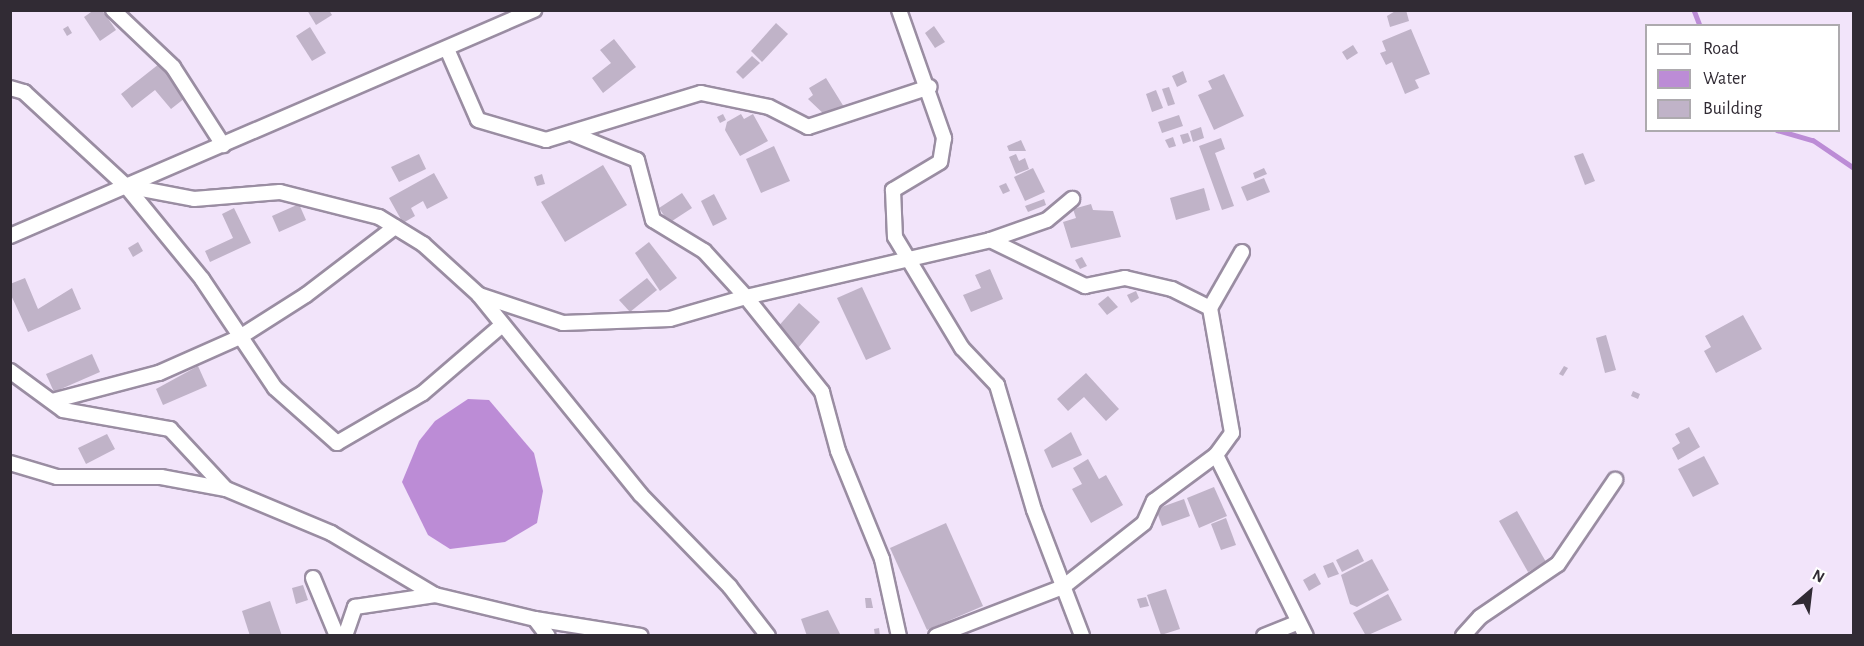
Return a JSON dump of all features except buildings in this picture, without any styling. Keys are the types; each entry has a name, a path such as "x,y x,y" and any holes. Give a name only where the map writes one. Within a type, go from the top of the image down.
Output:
{"street":[{"path":"113,10 173,68 223,144"},
{"path":"10,236 447,49 512,14 534,10"},
{"path":"899,10 930,87 944,138 940,162 892,190 895,237 905,260 962,348 997,385 1063,587 1082,636"},
{"path":"447,49 478,120 546,140 573,134 701,93 769,106 808,127 930,87"},
{"path":"10,88 24,92 126,186 202,279 275,388 337,443 423,393 502,325"},
{"path":"573,134 637,160 653,220 704,251 746,297 822,392 838,452 882,559 899,636"},
{"path":"126,186 194,199 280,192 379,217 395,227 479,295 641,495 768,636"},
{"path":"479,295 563,322 670,319 746,297 990,240 1047,220 1072,199"},
{"path":"52,401 159,373 240,337 306,295 395,227"},
{"path":"990,240 1085,286 1125,278 1172,289 1210,308"},
{"path":"936,636 1063,587 1144,523 1154,501 1216,455 1232,433 1210,308 1242,252"},
{"path":"10,371 63,410 170,429 226,489"},
{"path":"1216,455 1306,636"},
{"path":"10,463 57,477 161,477 226,489 332,533 435,595 535,619 641,636"},
{"path":"1463,636 1480,617 1558,564 1615,480"},
{"path":"313,578 337,636"},
{"path":"345,636 355,607 435,595"},
{"path":"535,619 548,636"},
{"path":"1264,636 1298,622"}],"water":[{"path":"468,399 489,400 534,453 543,491 537,523 505,542 450,549 428,535 402,482 419,441 435,421"}],"waterway":[{"path":"1694,10 1699,24"},
{"path":"1784,132 1813,140 1854,168"}]}
